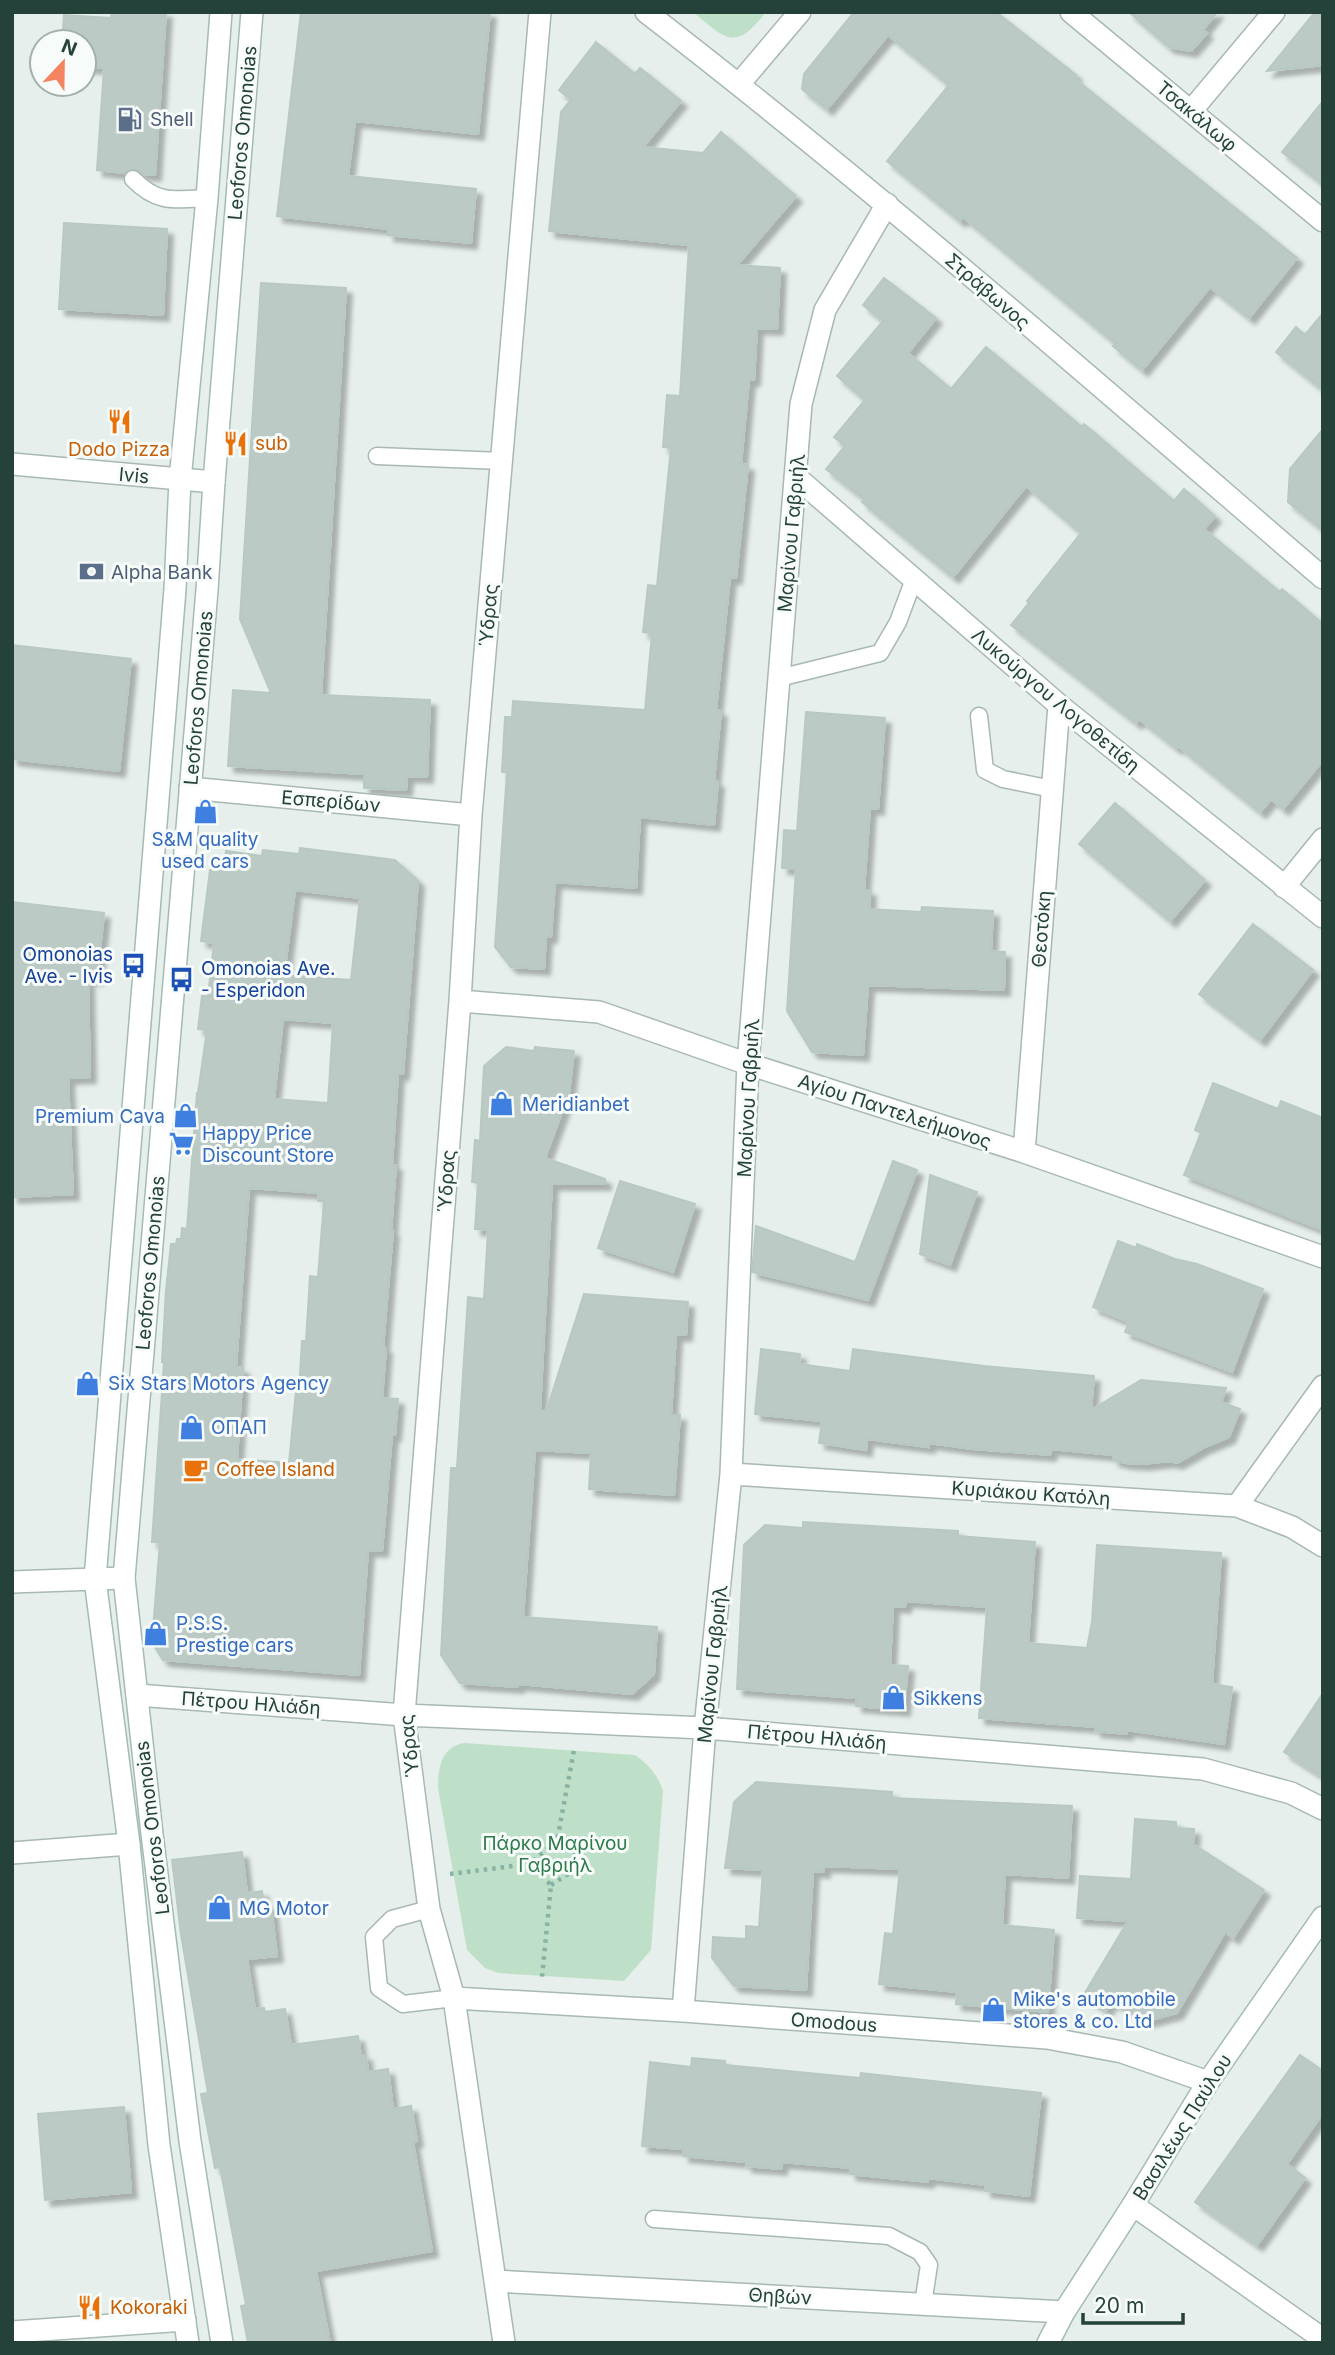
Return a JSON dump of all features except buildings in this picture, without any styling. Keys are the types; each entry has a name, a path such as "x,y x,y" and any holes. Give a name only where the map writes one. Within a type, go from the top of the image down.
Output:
{"street":[{"name":"Leoforos Omonoias","path":"188,2343 159,2145 129,1844 95,1579 175,589 180,480 207,198 221,12"},
{"name":"Leoforos Omonoias","path":"222,2343 190,2141 124,1578 207,590 252,12"},
{"name":"Ύδρας","path":"504,2343 454,1998 429,1909 404,1715 460,1000 471,815 540,12"},
{"name":"Στράβωνος","path":"646,12 887,204 1323,578"},
{"path":"739,84 800,12"},
{"name":"Τσακάλωφ","path":"1071,12 1323,221"},
{"path":"1191,111 1274,12"},
{"name":"Μαρίνου Γαβριήλ","path":"683,2011 705,1728 731,1474 748,1064 801,404 825,310 887,204"},
{"name":"Ivis","path":"12,464 214,482"},
{"name":"Λυκούργου Λογοθετίδη","path":"795,476 1059,705 1323,917"},
{"name":"Θεοτόκη","path":"1024,1152 1059,705"},
{"name":"Εσπερίδων","path":"190,788 471,815"},
{"path":"1284,887 1323,839"},
{"name":"Αγίου Παντελεήμονος","path":"460,1000 599,1012 748,1064 1024,1152 1323,1257"},
{"path":"1237,1506 1323,1386"},
{"name":"Κυριάκου Κατόλη","path":"731,1474 1237,1506 1292,1527 1323,1546"},
{"path":"12,1582 124,1578"},
{"name":"Πέτρου Ηλιάδη","path":"136,1695 404,1715 705,1728 1203,1769 1291,1793 1323,1808"},
{"path":"12,1853 129,1844"},
{"name":"Βασιλέως Παύλου","path":"1048,2343 1064,2312 1208,2082 1323,1917"},
{"name":"Omodous","path":"454,1998 683,2011 1047,2038 1122,2052 1208,2082"},
{"path":"1133,2205 1323,2339"},
{"name":"Θηβών","path":"496,2281 1064,2312"},
{"path":"12,2332 186,2320"}],"lane":[{"path":"133,179 145,191 163,199 207,198"},
{"path":"377,456 502,461"},
{"path":"779,678 880,653 898,622 914,579"},
{"path":"979,716 985,770 1003,779 1052,789"},
{"path":"429,1909 392,1919 374,1937 379,1987 403,2004 454,1998"},
{"path":"654,2220 889,2236 920,2252 929,2265 923,2304"}],"path":[{"path":"425,1874 453,1874 528,1864 556,1841 574,1751 576,1722"},
{"path":"551,1885 584,1864 556,1841"},
{"path":"528,1864 551,1885"},
{"path":"540,2002 551,1885"}],"green space":[{"path":"693,12 766,12 746,33 731,38 714,29"},
{"name":"Πάρκο Μαρίνου Γαβριήλ","path":"464,1743 635,1755 655,1775 663,1791 651,1950 624,1981 498,1973 485,1968 467,1950 438,1788 442,1760 450,1749"}],"place":[{"name":"Shell","path":"130,119"},
{"name":"Dodo Pizza","path":"119,421"},
{"name":"sub","path":"235,443"},
{"name":"Alpha Bank","path":"91,572"},
{"name":"S&M quality used cars","path":"205,811"},
{"name":"Omonoias Ave. - Ivis","path":"133,965"},
{"name":"Omonoias Ave. - Esperidon","path":"181,979"},
{"name":"Meridianbet","path":"502,1104"},
{"name":"Premium Cava","path":"185,1116"},
{"name":"Happy Price Discount Store","path":"182,1144"},
{"name":"Six Stars Motors Agency","path":"88,1383"},
{"name":"ΟΠΑΠ","path":"191,1427"},
{"name":"Coffee Island","path":"196,1469"},
{"name":"P.S.S. Prestige cars","path":"156,1634"},
{"name":"Sikkens","path":"893,1698"},
{"name":"MG Motor","path":"219,1908"},
{"name":"Mike's automobile stores & co. Ltd","path":"993,2010"},
{"name":"Kokoraki","path":"90,2307"}]}
